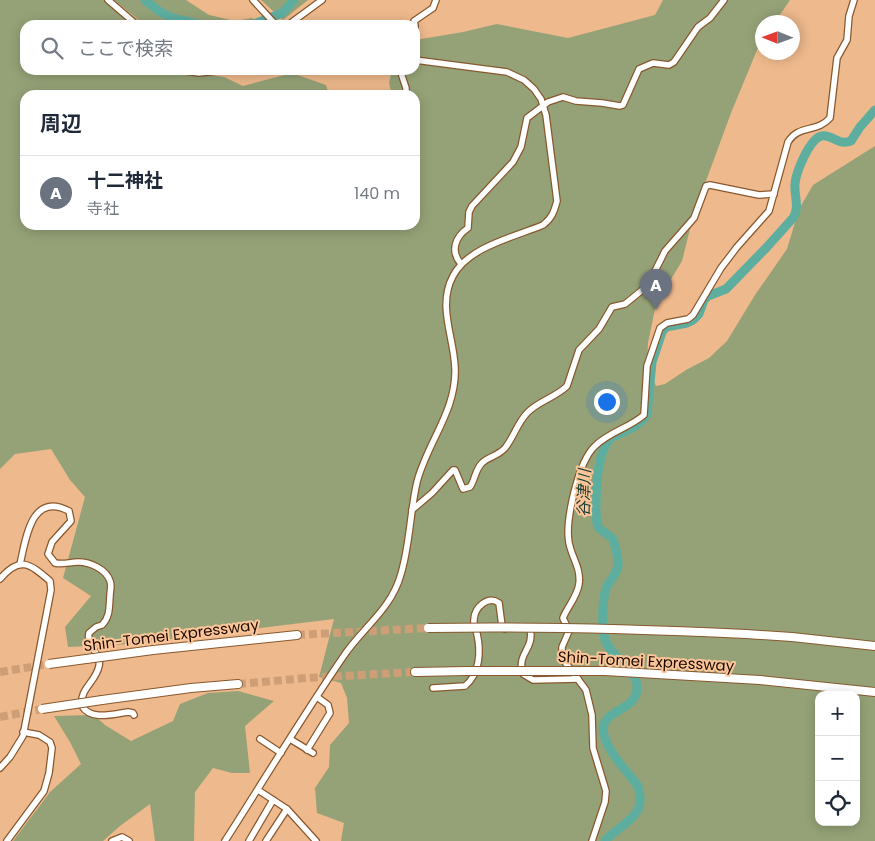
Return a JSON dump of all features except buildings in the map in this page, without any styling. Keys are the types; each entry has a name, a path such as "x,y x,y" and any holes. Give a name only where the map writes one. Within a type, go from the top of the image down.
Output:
{"highway":[{"name":"Shin-Tomei Expressway","path":"428,628 547,626 620,628 792,637 875,646"},
{"name":"Shin-Tomei Expressway","path":"49,664 153,650 297,635"},
{"name":"Shin-Tomei Expressway","path":"415,672 467,670 605,671 760,680 875,692"},
{"path":"42,710 191,688 238,684"}],"street":[{"path":"108,0 131,20"},
{"path":"253,0 272,20"},
{"path":"295,20 322,0"},
{"path":"415,20 433,8 436,0"},
{"path":"462,264 454,250 456,240 468,228 469,212 472,206 513,162 521,147 528,118 548,102 563,97 576,101 623,105 639,69 653,63 668,65 674,62 698,28 710,18 724,0"},
{"path":"592,841 605,802 606,791 593,748 592,716 586,690 562,656 562,647 569,631 563,618 573,602 579,584 578,565 568,537 575,486 594,446 607,436 630,425 644,415 647,366 660,328 666,323 688,319 693,315 721,268 737,247 769,212 788,142 792,134 821,126 830,118 837,58 847,40 854,0"},
{"path":"225,841 345,654 389,603 396,589 405,556 412,510 422,467 454,393 456,368 447,314 446,294 452,277 475,252 543,225 550,220 557,201 543,105 534,89 524,80 507,72 420,61"},
{"path":"402,75 406,90"},
{"path":"412,510 432,493 453,470 456,470 463,489 470,487 479,466 484,461 499,454 505,448 526,414 567,386 578,350 599,329 612,307 625,304 646,287 665,251 694,218 706,186 710,185 758,195 774,194"},
{"path":"20,564 29,529 37,512 42,508 51,507 62,507 69,511 71,521 52,542 48,554 54,563 80,562 98,568 105,573 110,580 111,586 108,617 102,625 89,633 88,640 97,655 100,666 95,677 83,692 82,706 88,713 94,715 128,712 134,715"},
{"path":"0,579 20,564 31,565 50,581 51,590 23,732 19,744 10,758 0,768"},
{"path":"433,688 465,686 474,676 478,663 478,637 473,620 476,611 488,600 494,600 499,603 502,626 505,629 525,626 530,628 532,637 530,645 521,659 520,667 523,674 533,680 578,679"},
{"path":"307,750 330,713 328,705 317,697"},
{"path":"7,841 44,791 50,773 52,748 50,742 39,735 23,732"},
{"path":"260,739 282,752"},
{"path":"290,739 313,753"},
{"path":"258,790 287,809 316,841"},
{"path":"248,841 273,800"},
{"path":"266,841 287,809"},
{"path":"112,841 122,838 129,841"}],"green space":[{"path":"0,0 108,0 126,20 20,20 20,75 210,75 224,77 243,86 284,75 298,75 326,85 328,90 20,90 20,230 420,230 420,90 391,90 389,83 391,75 420,75 420,39 497,24 568,38 655,15 663,0 790,0 780,15 755,15 755,55 731,113 693,217 682,261 656,304 648,343 647,366 656,386 665,384 709,358 727,341 755,295 787,249 799,209 813,185 875,146 875,841 341,841 344,823 317,813 315,788 329,767 330,745 349,723 347,698 341,683 319,677 334,619 131,644 68,647 65,627 91,596 63,578 85,497 70,480 51,449 15,454 0,469"},
{"path":"114,0 186,0 209,15 231,20 139,20"},
{"path":"261,0 308,0 283,20"},
{"path":"238,691 274,701 245,726 250,773 232,773 213,768 195,792 194,841 155,841 150,804 103,841 13,841 50,792 81,764 54,716 94,715 105,725 131,741 173,721 180,704 208,693"}],"waterway":[{"path":"145,0 171,17 180,20"},
{"path":"264,20 282,13 294,0"},
{"name":"谷津川","path":"605,841 632,818 639,805 640,797 638,786 614,756 606,742 603,726 606,720 632,701 636,695 637,686 631,672 610,649 604,635 604,597 618,563 613,539 599,528 597,524 596,491 602,454 606,444 612,437 634,426 647,414 652,362 662,332 666,327 693,320 699,314 704,300 708,296 726,289 793,218 796,210 795,184 798,172 804,157 816,139 821,136 828,136 842,142 851,141 875,110"}],"tunnel":[{"path":"297,635 428,628"},
{"path":"0,672 49,664"},
{"path":"238,684 415,672"},
{"path":"0,717 42,709"}],"place":[{"name":"十二神社","path":"656,310"}]}
